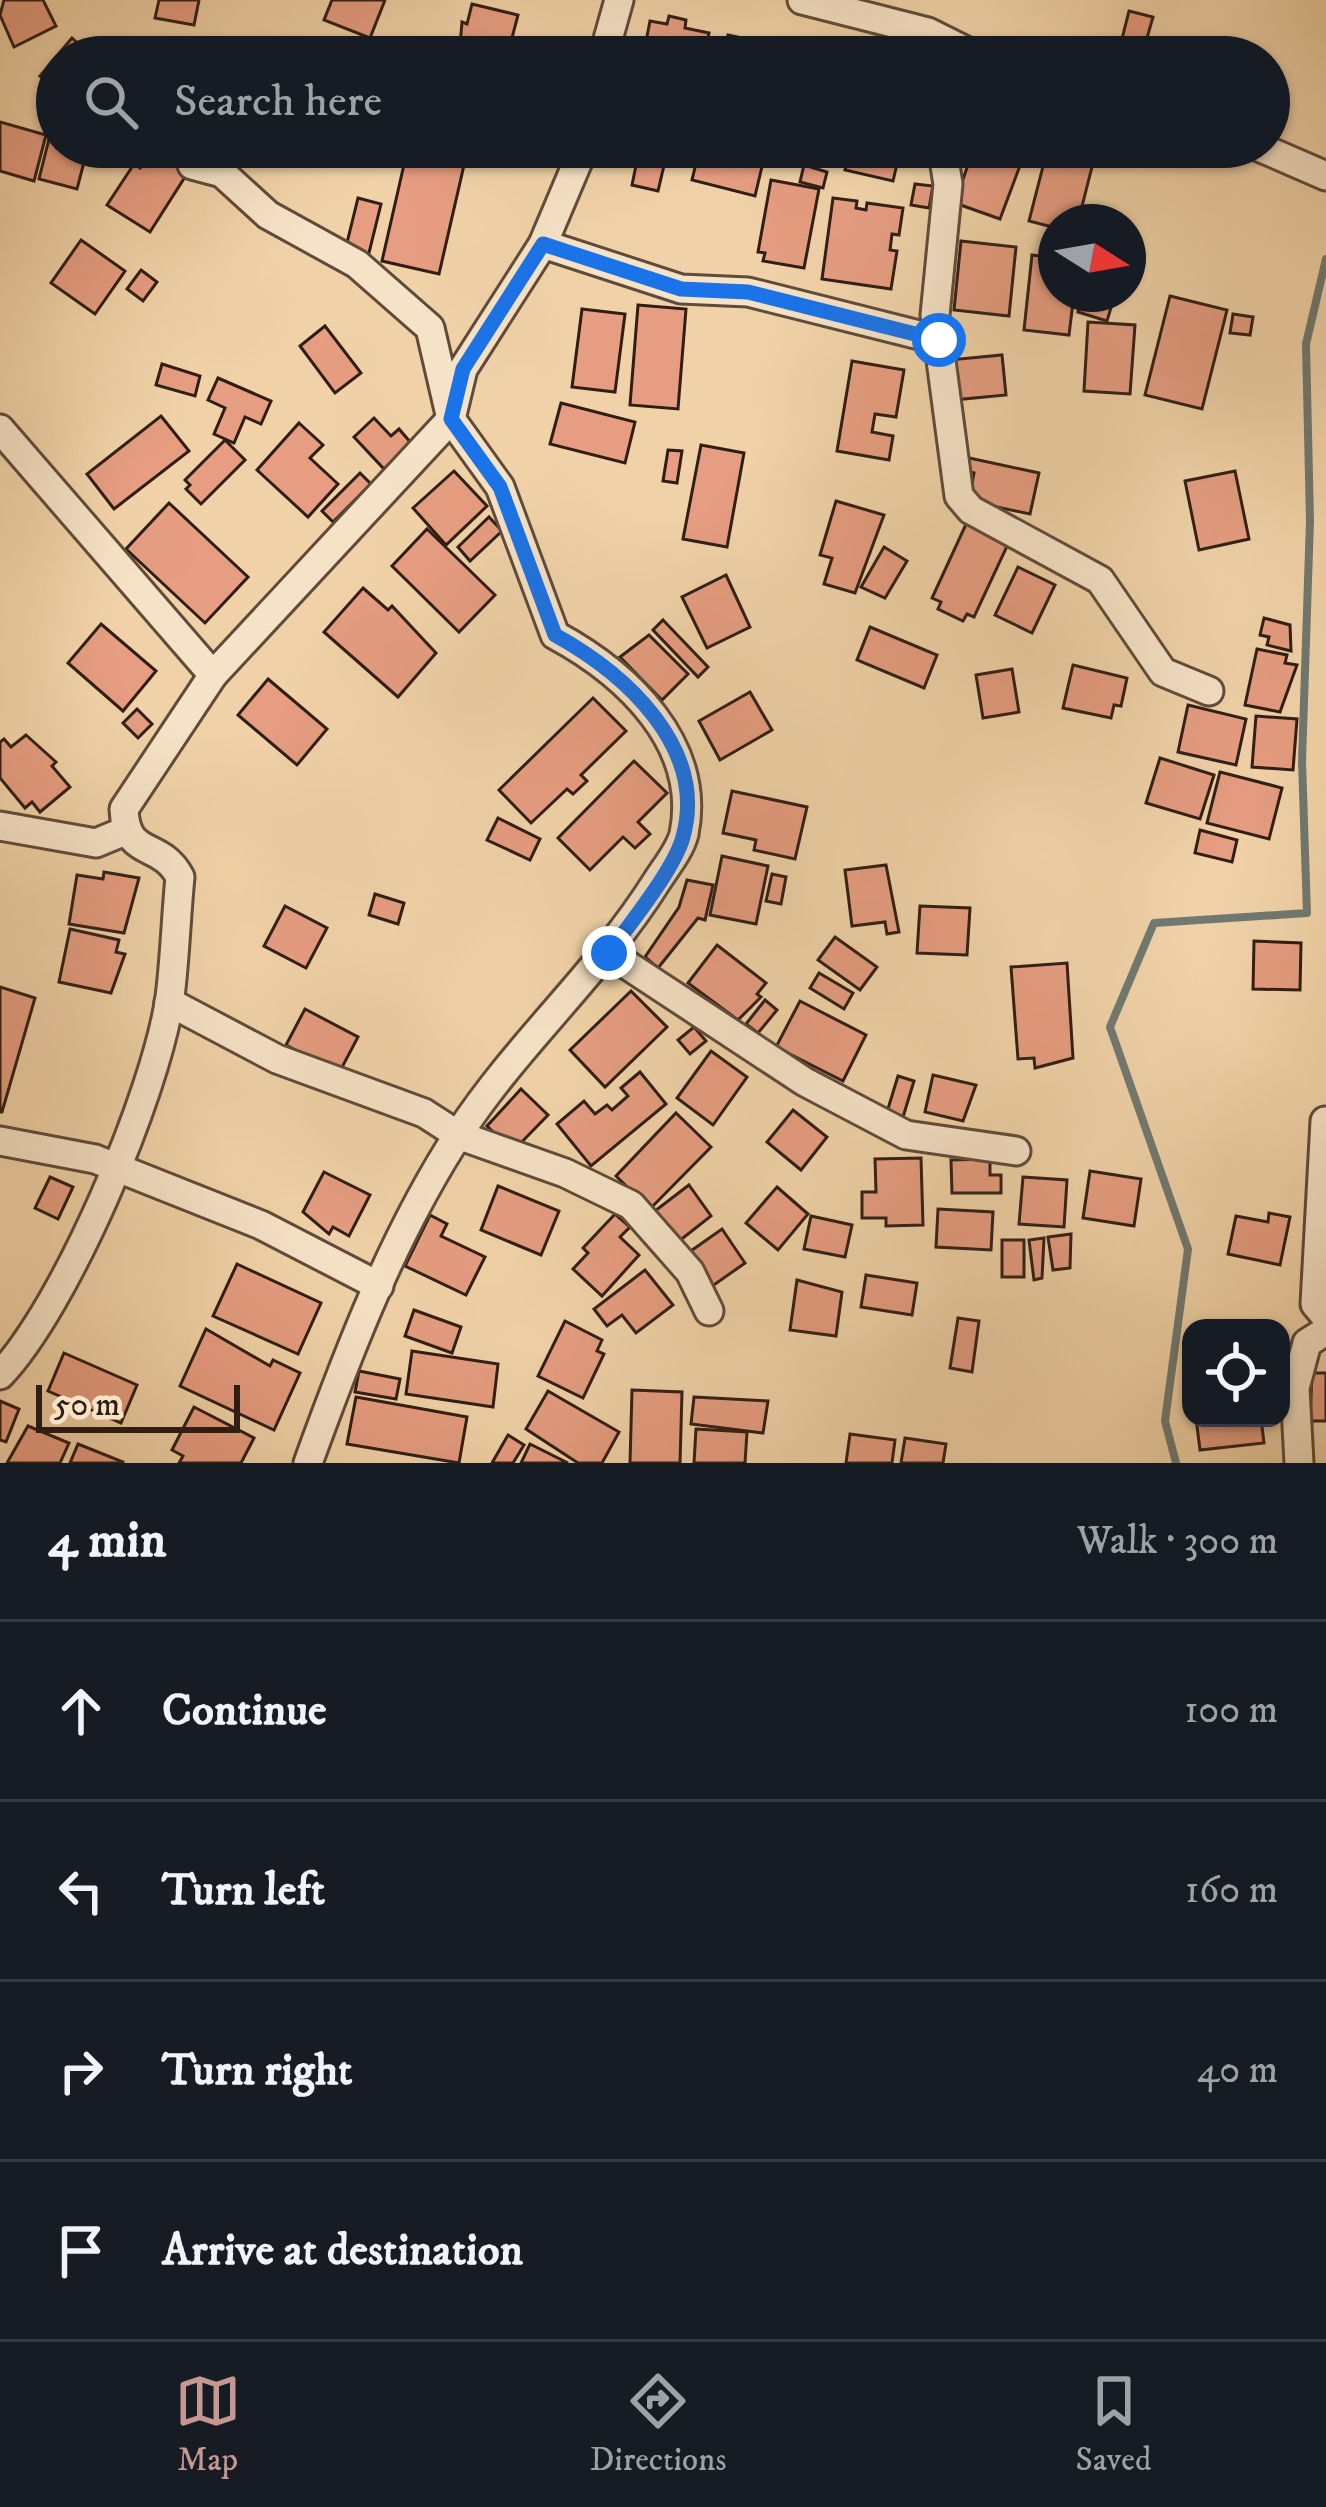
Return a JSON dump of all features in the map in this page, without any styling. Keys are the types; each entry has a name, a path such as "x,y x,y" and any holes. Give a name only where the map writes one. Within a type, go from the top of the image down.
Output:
{"street":[{"path":"609,36 619,0"},
{"path":"802,0 935,36"},
{"path":"1290,160 1326,176"},
{"path":"204,168 222,173 268,214 357,264 430,328 451,419 500,487 555,635 601,660 660,721 688,794 683,839 609,953 502,1072 458,1136 380,1286 308,1463"},
{"path":"0,1375 26,1348 118,1168 170,1002 179,877 164,856 133,843 125,831 124,809 213,675 451,419 463,369 543,244 575,168"},
{"path":"945,168 948,184 935,315 959,496 965,506 1100,580 1162,672 1209,691"},
{"path":"543,244 681,289 748,292 939,340"},
{"path":"0,429 213,675"},
{"path":"0,826 96,843 125,831"},
{"path":"609,953 805,1082 906,1135 1016,1151"},
{"path":"170,1002 277,1059 424,1114 458,1136 566,1173 631,1205 690,1272 710,1311"},
{"path":"1325,1121 1315,1304 1326,1317"},
{"path":"0,1141 118,1168 261,1225 380,1286"},
{"path":"1299,1463 1295,1388 1307,1343 1326,1331"}],"building":[{"path":"4,0 43,0 56,26 14,47 0,15"},
{"path":"159,0 199,0 194,25 155,18"},
{"path":"332,0 385,0 371,36 324,20"},
{"path":"472,4 518,15 512,36 461,36 462,22 467,24"},
{"path":"1129,11 1153,17 1148,36 1123,36"},
{"path":"669,16 686,20 685,28 708,36 647,36 650,21 667,24"},
{"path":"0,122 36,132 34,181 0,171"},
{"path":"42,168 82,168 77,189 39,179"},
{"path":"131,168 190,169 150,232 107,205"},
{"path":"403,168 463,168 439,274 382,261"},
{"path":"636,168 663,168 658,191 632,185"},
{"path":"695,168 762,168 755,196 692,180"},
{"path":"803,168 827,172 823,188 800,182"},
{"path":"846,168 896,168 893,181"},
{"path":"967,168 1019,168 1000,219 955,203"},
{"path":"1043,168 1092,168 1083,204 1038,204 1038,223 1029,221"},
{"path":"771,180 819,189 804,268 763,261 765,253 758,252"},
{"path":"915,184 933,186 929,208 911,205"},
{"path":"358,198 381,204 367,261 344,255"},
{"path":"833,198 857,201 856,208 866,210 867,203 903,208 899,235 892,234 890,250 897,251 891,289 822,279"},
{"path":"81,240 125,271 95,314 51,283"},
{"path":"961,241 1016,247 1009,316 954,310"},
{"path":"1032,255 1038,256 1038,312 1072,312 1069,335 1024,330"},
{"path":"141,270 157,282 143,301 127,289"},
{"path":"1170,296 1227,310 1202,409 1145,395"},
{"path":"638,305 686,309 678,409 630,405"},
{"path":"582,309 625,314 615,392 572,387"},
{"path":"1078,312 1110,312 1107,321"},
{"path":"1233,314 1253,317 1250,335 1230,333"},
{"path":"1088,322 1135,325 1130,394 1084,391"},
{"path":"325,326 361,373 335,393 300,346"},
{"path":"1002,355 1006,395 953,400 949,360"},
{"path":"852,361 904,370 896,417 875,414 872,432 893,436 889,460 837,451"},
{"path":"162,364 200,376 195,396 156,385"},
{"path":"218,378 271,401 261,424 245,417 234,443 214,434 225,408 208,400"},
{"path":"561,403 635,422 625,463 550,444"},
{"path":"161,416 189,451 114,509 87,474"},
{"path":"374,418 391,436 399,429 411,443 384,469 354,437"},
{"path":"299,423 323,445 310,458 338,484 308,517 257,470"},
{"path":"225,440 245,460 201,504 186,489 190,485 185,480"},
{"path":"701,445 744,453 727,547 683,539"},
{"path":"668,450 682,451 677,483 663,481"},
{"path":"960,456 1039,473 1030,514 969,501 974,473 957,469"},
{"path":"454,471 487,506 446,545 413,508"},
{"path":"1235,471 1249,539 1199,550 1185,481"},
{"path":"360,473 371,484 333,522 322,511"},
{"path":"836,501 884,515 855,593 824,584 832,558 820,555"},
{"path":"169,503 248,577 205,623 126,549"},
{"path":"489,517 502,531 470,561 458,547"},
{"path":"967,522 1009,542 974,617 967,614 963,621 938,609 941,602 932,598"},
{"path":"427,529 495,595 459,632 392,566"},
{"path":"884,547 907,561 885,598 861,587"},
{"path":"1018,567 1055,585 1032,633 995,615"},
{"path":"726,575 750,627 707,648 682,597"},
{"path":"363,588 388,610 392,606 436,653 398,697 324,632"},
{"path":"1264,618 1290,625 1291,651 1267,645 1269,637 1260,635"},
{"path":"663,620 708,667 698,677 653,630"},
{"path":"101,624 156,671 123,711 68,663"},
{"path":"870,627 937,655 924,688 857,660"},
{"path":"649,635 688,674 662,700 620,657"},
{"path":"1257,649 1287,655 1285,663 1297,665 1280,712 1245,705"},
{"path":"1073,665 1127,678 1121,706 1114,705 1111,718 1063,708"},
{"path":"1012,669 1019,712 983,718 976,675"},
{"path":"268,679 327,729 297,765 238,715"},
{"path":"750,692 772,730 720,760 699,721"},
{"path":"593,698 626,731 581,775 587,781 573,794 567,789 531,823 499,790"},
{"path":"1188,705 1246,719 1236,765 1178,752"},
{"path":"137,709 152,724 138,738 123,723"},
{"path":"1256,716 1297,719 1293,770 1252,767"},
{"path":"26,735 56,762 52,766 70,787 40,812 32,802 25,808 0,778 0,742 4,739 11,747"},
{"path":"1160,758 1214,775 1200,819 1146,803"},
{"path":"634,761 667,793 638,822 650,834 635,848 623,837 590,870 558,838"},
{"path":"1220,772 1282,788 1269,839 1207,823"},
{"path":"732,791 807,807 795,859 754,850 756,840 723,833"},
{"path":"498,818 540,839 530,860 487,840"},
{"path":"1200,830 1237,840 1232,862 1195,853"},
{"path":"722,856 768,866 756,924 710,915"},
{"path":"886,865 899,932 887,934 885,922 852,926 845,870"},
{"path":"104,872 139,878 124,933 69,924 77,875 103,879"},
{"path":"772,874 786,877 781,904 766,901"},
{"path":"687,880 713,885 705,920 698,918 658,968 645,957 679,907"},
{"path":"375,894 404,903 398,924 369,915"},
{"path":"285,906 327,928 306,968 264,946"},
{"path":"920,906 970,908 967,955 917,953"},
{"path":"70,929 119,940 116,952 125,954 111,993 59,982"},
{"path":"835,937 877,967 860,990 818,960"},
{"path":"1254,941 1301,943 1300,990 1253,989"},
{"path":"717,945 766,983 757,994 761,997 738,1020 688,983"},
{"path":"1067,963 1073,1058 1035,1068 1034,1058 1018,1059 1011,967"},
{"path":"819,973 853,993 844,1009 810,988"},
{"path":"0,987 35,998 2,1112 0,1112"},
{"path":"631,991 667,1027 605,1087 570,1050"},
{"path":"765,1000 777,1010 758,1033 746,1024"},
{"path":"800,1001 866,1035 843,1081 776,1047"},
{"path":"305,1009 358,1037 339,1073 286,1045"},
{"path":"694,1027 706,1041 690,1054 678,1040"},
{"path":"711,1051 747,1077 713,1125 677,1098"},
{"path":"640,1072 666,1104 591,1166 557,1124 584,1101 595,1114 607,1105 612,1110 628,1096 621,1088"},
{"path":"933,1075 976,1085 963,1121 925,1112"},
{"path":"898,1076 914,1081 903,1117 887,1112"},
{"path":"521,1089 548,1115 513,1151 487,1126"},
{"path":"793,1110 827,1137 801,1170 767,1142"},
{"path":"676,1113 711,1147 650,1209 616,1176"},
{"path":"921,1158 923,1225 886,1226 886,1218 862,1218 862,1192 876,1192 875,1159"},
{"path":"990,1159 990,1175 1001,1175 1001,1193 952,1193 951,1160"},
{"path":"1090,1171 1141,1179 1134,1226 1083,1218"},
{"path":"324,1172 370,1195 349,1236 333,1227 329,1234 303,1212"},
{"path":"50,1177 73,1187 58,1219 35,1208"},
{"path":"1023,1177 1067,1180 1064,1227 1019,1224"},
{"path":"689,1185 711,1216 674,1245 651,1214"},
{"path":"498,1186 559,1211 541,1255 481,1230"},
{"path":"777,1187 808,1214 778,1250 746,1223"},
{"path":"938,1209 993,1212 991,1250 936,1247"},
{"path":"1269,1213 1290,1217 1280,1265 1228,1254 1236,1216 1268,1222"},
{"path":"615,1214 630,1227 620,1237 639,1255 602,1296 573,1269 588,1253 583,1248"},
{"path":"430,1215 447,1224 441,1236 485,1257 466,1295 405,1266"},
{"path":"811,1216 852,1225 845,1257 804,1249"},
{"path":"722,1229 745,1263 711,1287 688,1253"},
{"path":"1071,1234 1070,1268 1053,1270 1048,1237"},
{"path":"1044,1238 1042,1278 1034,1280 1029,1240"},
{"path":"1002,1240 1024,1240 1024,1277 1002,1277"},
{"path":"237,1264 321,1303 298,1354 213,1316"},
{"path":"645,1270 673,1305 636,1333 622,1315 607,1326 594,1309"},
{"path":"866,1275 917,1283 912,1315 861,1307"},
{"path":"797,1280 842,1292 836,1336 790,1330"},
{"path":"414,1310 461,1327 452,1353 405,1336"},
{"path":"958,1318 979,1321 972,1372 950,1368"},
{"path":"565,1321 602,1340 597,1351 604,1354 583,1398 538,1376"},
{"path":"206,1329 270,1366 273,1360 300,1373 274,1430 180,1386"},
{"path":"412,1351 498,1364 493,1407 406,1394"},
{"path":"64,1353 137,1385 121,1423 48,1391"},
{"path":"359,1371 400,1379 396,1399 355,1392"},
{"path":"1312,1373 1326,1373 1326,1421 1310,1421"},
{"path":"632,1390 682,1392 680,1463 630,1463"},
{"path":"548,1391 619,1432 602,1463 578,1463 526,1429"},
{"path":"356,1397 467,1417 459,1463 347,1444"},
{"path":"694,1397 768,1401 763,1433 691,1424"},
{"path":"0,1401 19,1409 6,1442 0,1440"},
{"path":"194,1407 254,1438 241,1463 179,1463 183,1456 172,1450"},
{"path":"28,1426 69,1443 60,1463 7,1463"},
{"path":"1197,1427 1262,1427 1264,1443 1200,1450"},
{"path":"696,1429 747,1432 745,1463 694,1463"},
{"path":"850,1434 895,1440 892,1463 846,1463"},
{"path":"508,1435 524,1445 513,1463 492,1463"},
{"path":"905,1438 946,1444 943,1463 901,1463"},
{"path":"78,1444 123,1462 123,1463 70,1463"},
{"path":"530,1444 568,1463 521,1463"}],"waterway":[{"path":"1176,1463 1165,1421 1188,1249 1110,1027 1154,923 1307,913 1302,761 1310,521 1306,344 1326,259"}],"route":[{"path":"609,953 683,839 688,794 660,721 601,660 555,635 500,487 451,419 463,369 543,244 681,289 748,292 939,340"}]}
